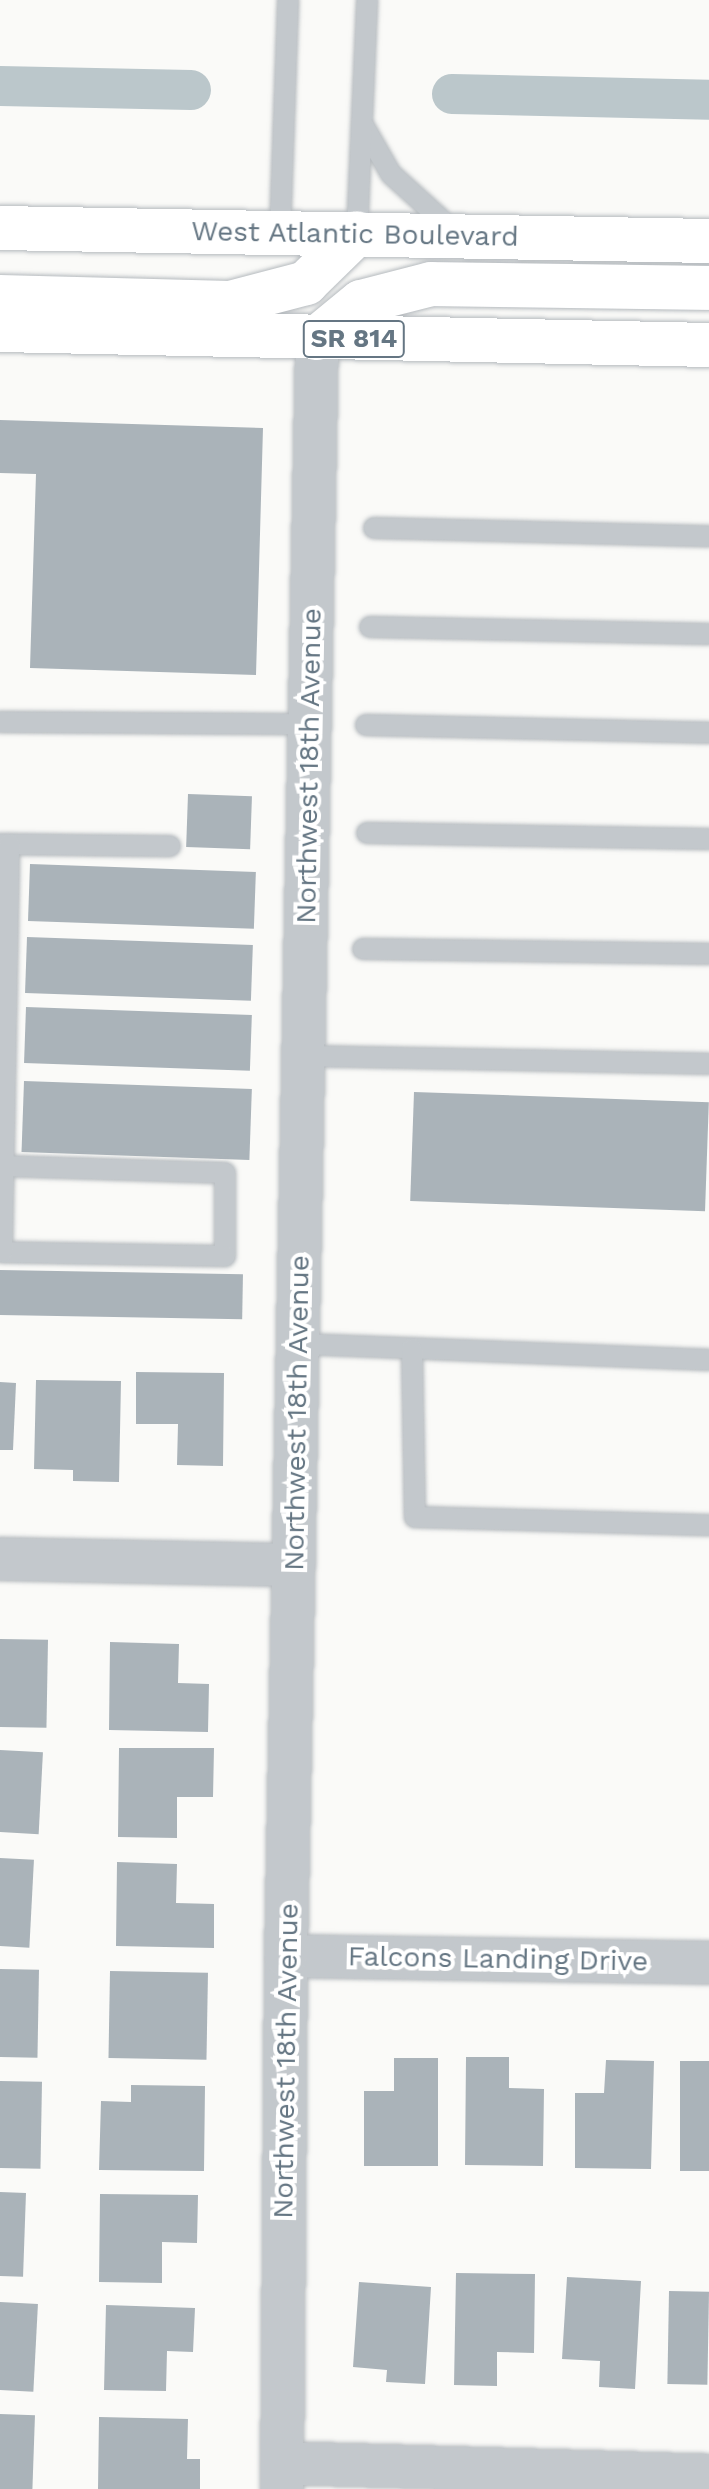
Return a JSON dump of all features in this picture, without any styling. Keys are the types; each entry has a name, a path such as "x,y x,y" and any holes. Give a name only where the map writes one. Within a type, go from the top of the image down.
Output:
{"main road":[{"name":"West Atlantic Boulevard","path":"0,228 709,241"},
{"path":"0,297 230,303 306,283 357,233"},
{"path":"317,338 361,302 431,284 709,288"},
{"name":"SR 814","path":"0,330 709,345"}],"street":[{"name":"Northwest 18th Avenue","path":"282,2476 286,1956 317,338"},
{"path":"0,1559 294,1565"},
{"name":"Falcons Landing Drive","path":"286,1956 709,1963"},
{"path":"282,2476 709,2476"}],"lane":[{"path":"280,232 288,0"},
{"path":"357,233 367,0"},
{"path":"362,123 391,174 459,236"},
{"path":"374,528 709,536"},
{"path":"370,627 709,634"},
{"path":"0,722 310,724"},
{"path":"366,725 709,733"},
{"path":"367,833 709,839"},
{"path":"4,1166 225,1173 225,1256 1,1252 4,844 170,846"},
{"path":"363,949 709,954"},
{"path":"303,1056 709,1064"},
{"path":"298,1344 709,1360"},
{"path":"412,1349 415,1517 709,1525"}],"building":[{"path":"0,420 263,428 256,675 30,668 36,474 0,473"},
{"path":"188,794 252,796 250,849 186,847"},
{"path":"30,864 256,872 254,929 28,921"},
{"path":"27,937 253,945 251,1001 25,993"},
{"path":"26,1007 252,1015 250,1071 24,1063"},
{"path":"24,1081 252,1089 249,1160 22,1152"},
{"path":"414,1092 709,1102 705,1211 410,1201"},
{"path":"0,1270 243,1274 242,1319 0,1315"},
{"path":"136,1372 224,1373 223,1466 177,1465 178,1424 136,1424"},
{"path":"36,1380 121,1381 119,1482 73,1481 73,1470 34,1469"},
{"path":"0,1382 16,1383 13,1450 0,1450"},
{"path":"0,1639 48,1640 46,1728 0,1727"},
{"path":"110,1642 179,1644 178,1683 209,1684 208,1732 109,1730"},
{"path":"119,1748 214,1748 213,1797 177,1797 177,1838 118,1837"},
{"path":"0,1750 43,1752 39,1834 0,1832"},
{"path":"0,1858 34,1860 29,1948 0,1946"},
{"path":"117,1862 177,1864 176,1903 214,1904 214,1948 116,1946"},
{"path":"0,1969 39,1970 37,2058 0,2057"},
{"path":"110,1971 208,1973 206,2060 108,2058"},
{"path":"466,2057 509,2057 509,2088 544,2089 543,2166 465,2165"},
{"path":"394,2058 438,2058 438,2166 364,2166 364,2091 394,2091"},
{"path":"606,2060 654,2061 651,2169 575,2168 575,2093 604,2093"},
{"path":"680,2061 709,2061 709,2171 680,2171"},
{"path":"0,2081 42,2082 40,2169 0,2168"},
{"path":"131,2085 205,2086 204,2171 99,2170 101,2101 131,2102"},
{"path":"0,2192 26,2193 23,2277 0,2276"},
{"path":"100,2194 198,2195 197,2243 162,2242 162,2283 99,2282"},
{"path":"456,2273 535,2274 534,2353 497,2352 497,2386 454,2385"},
{"path":"567,2277 641,2281 635,2389 599,2387 600,2361 562,2359"},
{"path":"359,2282 431,2287 425,2384 386,2382 387,2370 353,2367"},
{"path":"669,2291 709,2292 707,2385 667,2384"},
{"path":"0,2302 38,2304 33,2392 0,2390"},
{"path":"106,2305 195,2308 193,2352 167,2351 166,2391 104,2390"},
{"path":"0,2414 35,2415 32,2489 0,2489"},
{"path":"99,2417 188,2419 187,2459 200,2459 200,2489 98,2489"}],"waterway":[{"path":"0,86 191,90"},
{"path":"452,94 709,100"}]}
